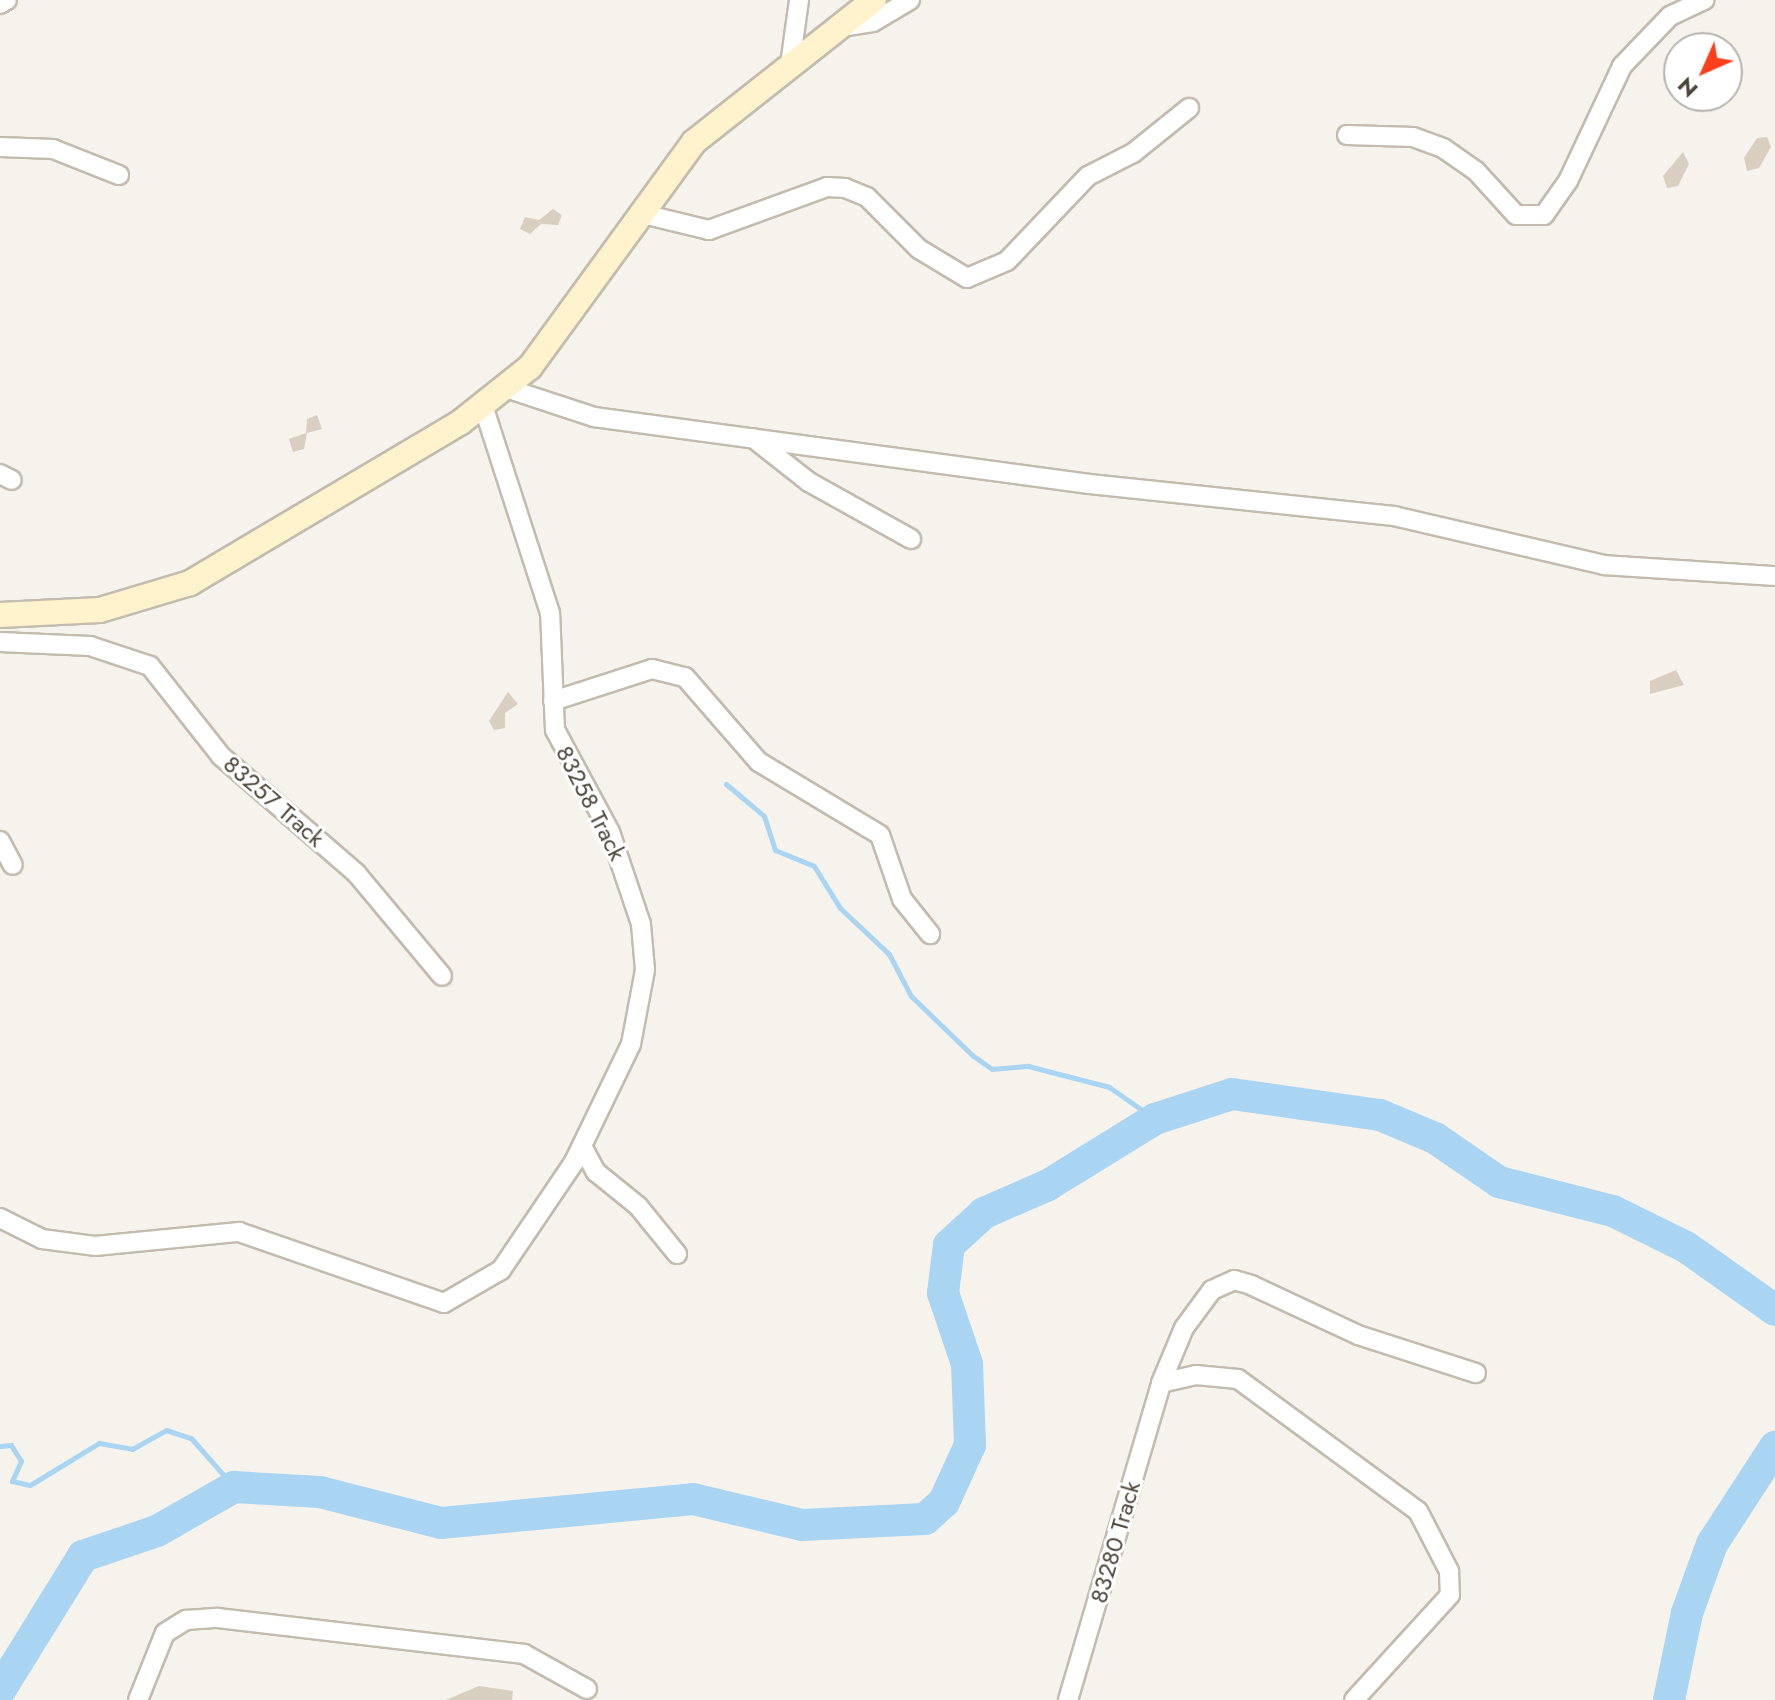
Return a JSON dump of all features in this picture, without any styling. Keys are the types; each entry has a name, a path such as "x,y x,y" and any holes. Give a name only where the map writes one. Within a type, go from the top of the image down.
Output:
{"street":[{"path":"0,4 7,0"},
{"path":"790,65 799,0"},
{"path":"0,615 100,610 190,583 483,405 506,388 553,339 639,213 694,142 874,0"},
{"path":"841,27 873,22 910,0"},
{"path":"1347,135 1413,137 1443,148 1516,215 1544,215 1568,181 1622,66 1670,16 1704,0"},
{"path":"639,213 709,230 827,187 845,188 867,197 919,249 967,278 1007,261 1088,176 1133,153 1189,108"},
{"path":"0,147 53,149 119,175"},
{"path":"506,388 558,409 753,438 1394,516 1604,565 1775,576"},
{"name":"83258 Track","path":"0,1218 42,1239 95,1246 239,1232 444,1303 461,1299 501,1270 582,1146 631,1044 645,970 627,875 562,747 553,701 550,613 483,405"},
{"path":"753,438 809,482 911,539"},
{"name":"83257 Track","path":"0,642 90,646 150,666 221,756 356,873 442,976"},
{"path":"553,701 652,669 685,677 759,762 880,835 902,899 930,934"},
{"path":"0,841 13,865"},
{"path":"582,1146 596,1172 638,1206 677,1254"},
{"name":"83280 Track","path":"1068,1700 1161,1383 1199,1301 1234,1280 1358,1335 1476,1373"},
{"path":"1161,1383 1196,1375 1238,1379 1418,1511 1449,1571 1450,1595 1354,1700"},
{"path":"138,1700 165,1633 186,1620 218,1618 471,1647 543,1661 587,1689"}],"building":[{"path":"1767,137 1771,147 1759,168 1747,171 1744,158 1757,138"},
{"path":"1683,152 1689,164 1678,186 1667,188 1663,176"},
{"path":"553,209 562,215 558,225 541,224 530,234 520,229 525,217 539,220"},
{"path":"317,415 322,429 307,433 304,449 293,452 289,439 306,433 307,419"},
{"path":"1676,670 1684,685 1650,694 1650,681"},
{"path":"508,692 518,704 505,713 505,728 494,730 489,721"},
{"path":"479,1686 513,1691 512,1700 446,1700"}],"waterway":[{"path":"726,784 764,816 775,850 814,866 840,908 889,954 911,996 972,1055 992,1069 1028,1066 1109,1087 1155,1119"},
{"path":"0,1690 83,1556 157,1531 234,1487 320,1492 441,1523 693,1499 802,1525 925,1519 944,1502 970,1445 967,1364 943,1293 949,1245 984,1213 1048,1185 1155,1119 1232,1094 1380,1115 1435,1138 1499,1182 1613,1211 1686,1247 1775,1310"},
{"path":"0,1446 11,1445 21,1461 12,1481 30,1485 99,1443 132,1449 166,1430 191,1438 234,1487"},
{"path":"1669,1700 1687,1613 1712,1544 1775,1447"}]}
